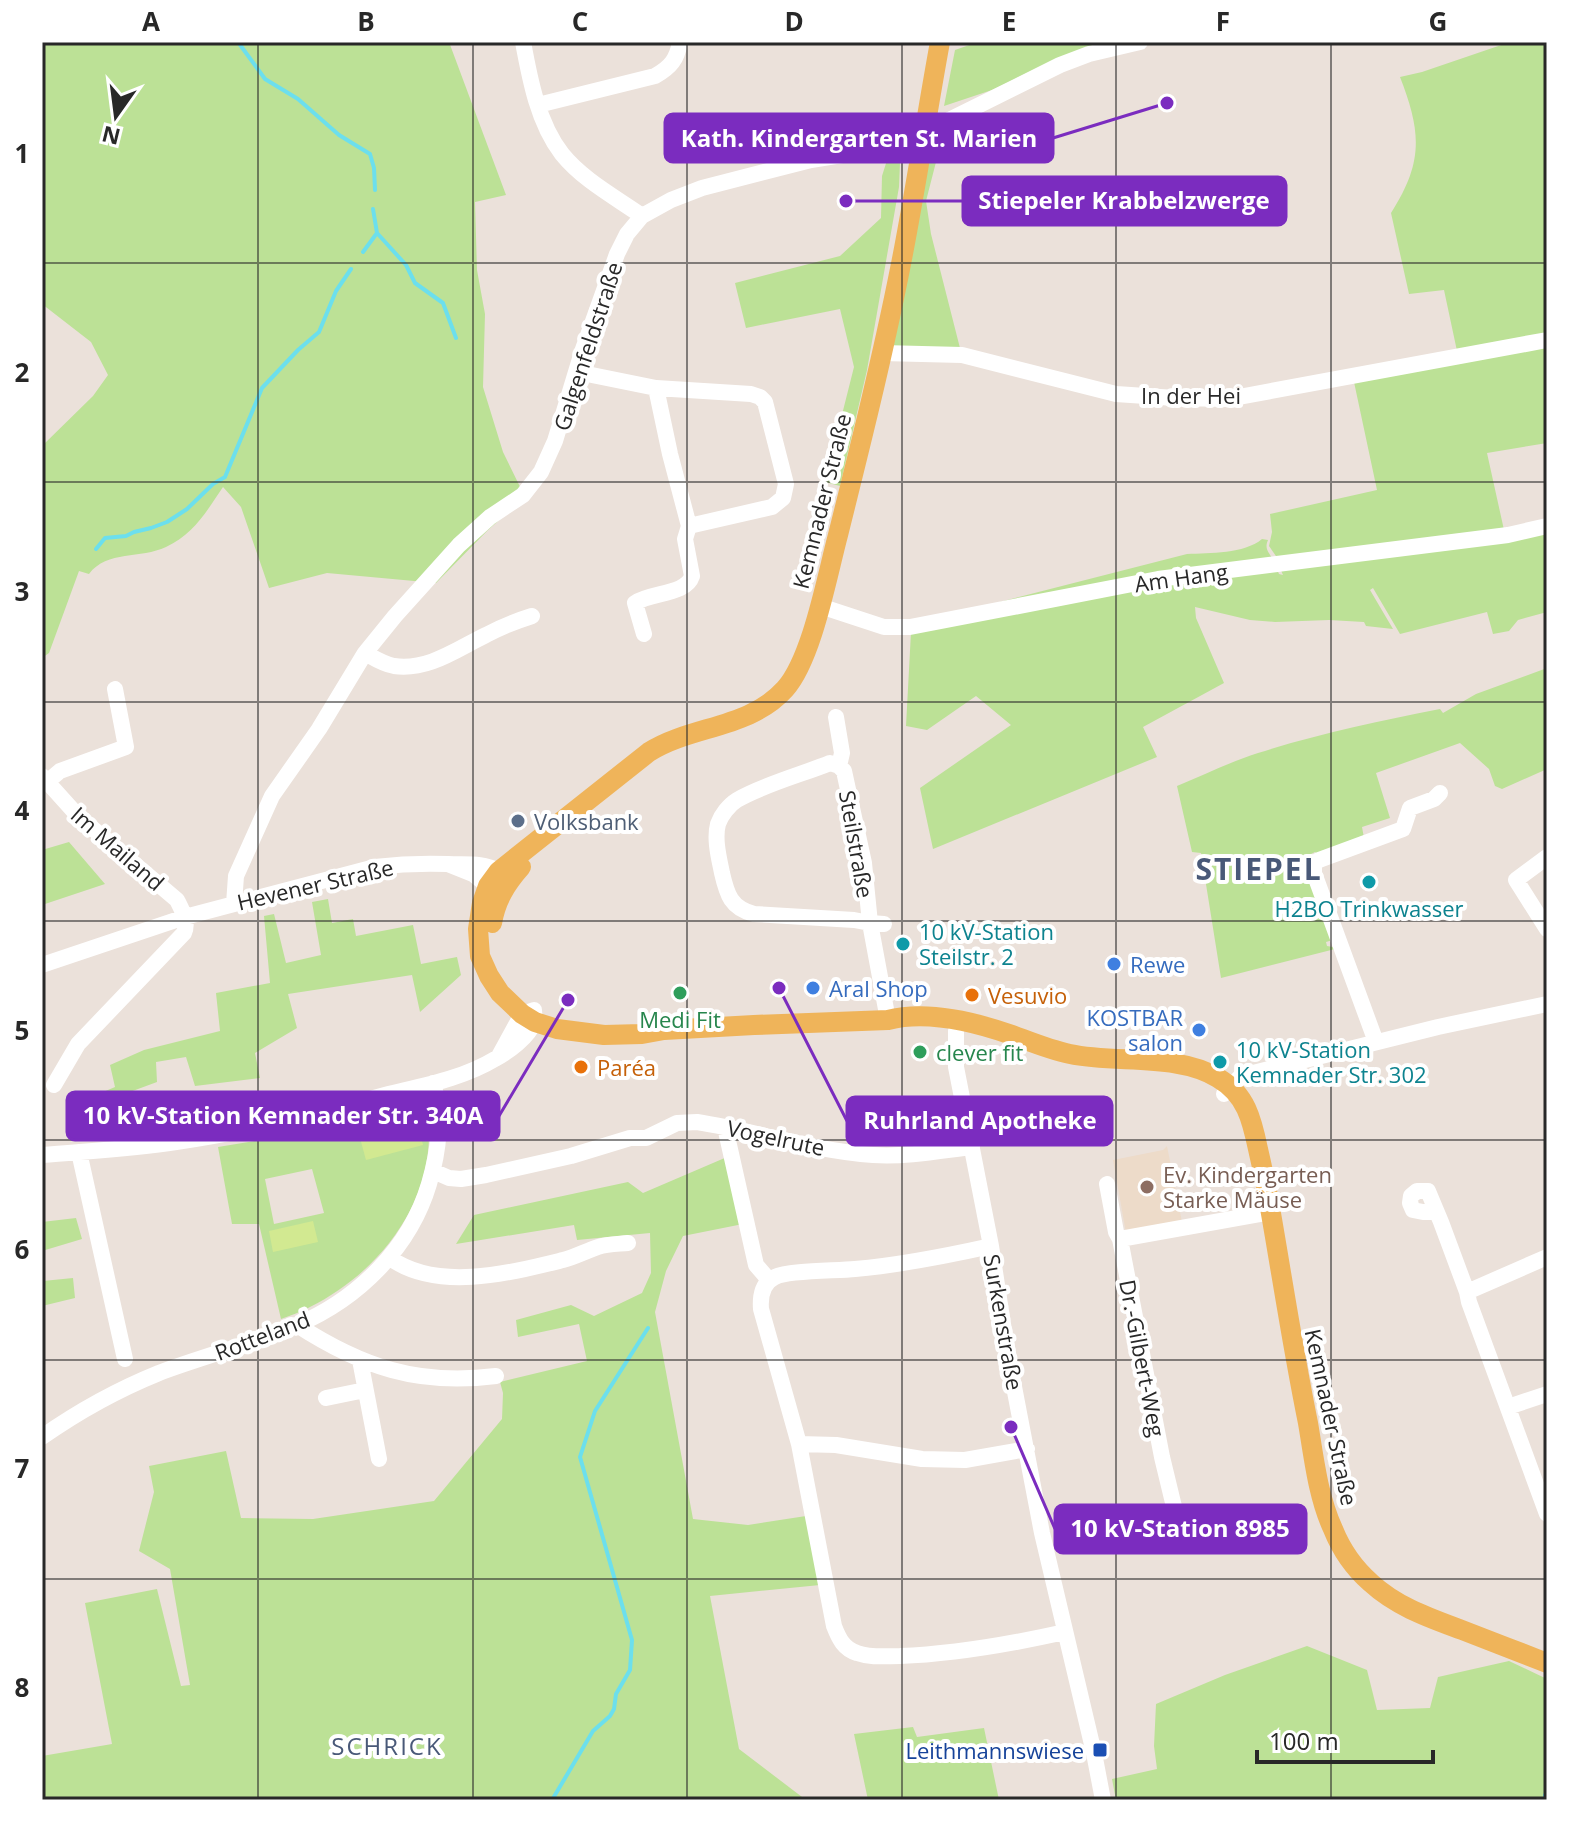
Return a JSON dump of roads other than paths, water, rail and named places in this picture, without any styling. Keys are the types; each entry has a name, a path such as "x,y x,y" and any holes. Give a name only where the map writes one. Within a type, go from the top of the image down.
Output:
{"main road":[{"name":"Kemnader Straße","path":"497,881 539,838 665,742 742,718 769,704 795,676 820,606 862,443 901,265 940,42"},
{"path":"497,881 498,899 492,924 494,973 516,994 530,1015 584,1024 664,1030 917,1017 1010,1034 1094,1063 1187,1065 1217,1076 1228,1090"},
{"name":"Kemnader Straße","path":"1228,1090 1248,1110 1271,1212 1324,1506 1339,1543 1369,1582 1402,1606 1547,1663"}],"street":[{"path":"523,42 538,105 546,127 562,154 590,180 642,216"},
{"path":"538,105 655,76 674,62 680,42"},
{"name":"Galgenfeldstraße","path":"234,904 236,876 272,796 319,729 365,653 459,545 490,517 523,495 534,482 555,441 599,300 617,254 627,234 642,216 702,188 923,133 1060,65 1089,54 1140,42"},
{"name":"In der Hei","path":"882,353 962,355 1116,394 1228,399 1547,340"},
{"path":"577,372 656,388 751,394 765,402 786,490 780,503 689,526"},
{"path":"644,634 635,608 638,601 684,587 691,581 692,571 685,539 689,526 656,388"},
{"name":"Am Hang","path":"820,606 884,627 910,627 1158,579 1508,535 1547,526"},
{"path":"365,653 394,666 428,663 532,616"},
{"name":"Im Mailand","path":"115,689 126,747 44,779 78,816 177,900 185,917"},
{"name":"Steilstraße","path":"836,717 842,753 839,766"},
{"name":"Steilstraße","path":"877,924 743,911 728,895 723,875 717,838 723,814 735,801 830,763 844,771 877,924 888,1020"},
{"path":"1376,1042 1314,873 1314,864 1403,829 1410,808 1434,799 1440,793"},
{"path":"1547,857 1516,880 1547,929"},
{"name":"Hevener Straße","path":"42,965 185,917 375,867 476,863 489,866 497,881"},
{"path":"54,1085 78,1044 184,933 187,927 185,917"},
{"path":"1228,1090 1241,1076 1438,1027 1547,1004"},
{"path":"42,1155 172,1143 244,1131 433,1083 475,1069 499,1056 530,1015"},
{"name":"Surkenstraße","path":"957,1026 956,1067 991,1246 1007,1350 1042,1533 1103,1800"},
{"name":"Rotteland","path":"42,1437 86,1408 130,1385 297,1325 351,1294 390,1258 417,1217 439,1143 440,1117 433,1083"},
{"name":"Vogelrute","path":"433,1171 461,1179 486,1175 571,1156 630,1138 646,1138 677,1123 697,1122 827,1149 873,1155 909,1155 972,1147"},
{"path":"725,1127 756,1265 769,1280"},
{"path":"79,1152 125,1359"},
{"name":"Dr.-Gilbert-Weg","path":"1107,1184 1120,1239 1163,1476 1176,1515"},
{"path":"1120,1239 1271,1212"},
{"path":"1436,1212 1547,1514"},
{"path":"390,1258 416,1272 479,1276 567,1259 600,1246 628,1243"},
{"path":"991,1246 888,1265 783,1274 769,1280 763,1289 761,1309 799,1444 834,1626 846,1648 873,1657 928,1655 991,1647 1065,1632"},
{"path":"1467,1292 1547,1257"},
{"path":"93,1302 111,1298"},
{"path":"297,1325 360,1360 414,1375 475,1379 496,1376"},
{"path":"360,1360 379,1459"},
{"path":"326,1398 365,1390"},
{"path":"1508,1407 1547,1394"},
{"path":"357,1444 375,1441"},
{"path":"799,1444 836,1445 922,1459 965,1460 1027,1449"}],"waterway":[{"path":"238,42 265,79 298,99 339,135 370,154 375,190"},
{"path":"373,209 377,233"},
{"path":"377,233 406,265 415,283 443,303 456,338"},
{"path":"363,252 377,233"},
{"path":"96,549 105,538 126,536 167,522 225,477 262,388 319,332 336,291 351,269"},
{"path":"552,1800 593,1731 610,1716 616,1694 630,1670 632,1640 580,1457 595,1411 648,1328"},
{"path":"1545,1795 1545,1800"}],"place":[{"name":"Kath. Kindergarten St. Marien","path":"1167,103"},
{"name":"Stiepeler Krabbelzwerge","path":"846,201"},
{"name":"Volksbank","path":"518,821"},
{"name":"H2BO Trinkwasser","path":"1369,882"},
{"name":"10 kV-Station Steilstr. 2","path":"903,944"},
{"name":"Rewe","path":"1114,964"},
{"name":"Ruhrland Apotheke","path":"779,988"},
{"name":"Aral Shop","path":"813,988"},
{"name":"Medi Fit","path":"680,993"},
{"name":"Vesuvio","path":"972,995"},
{"name":"10 kV-Station Kemnader Str. 340A","path":"568,1000"},
{"name":"KOSTBAR salon","path":"1199,1030"},
{"name":"clever fit","path":"920,1052"},
{"name":"10 kV-Station Kemnader Str. 302","path":"1220,1062"},
{"name":"Paréa","path":"581,1067"},
{"name":"Ev. Kindergarten Starke Mäuse","path":"1147,1187"},
{"name":"10 kV-Station 8985","path":"1011,1427"},
{"name":"Leithmannswiese","path":"1100,1750"}],"district":[{"name":"STIEPEL","path":"1259,868"},
{"name":"SCHRICK","path":"387,1745"}]}
